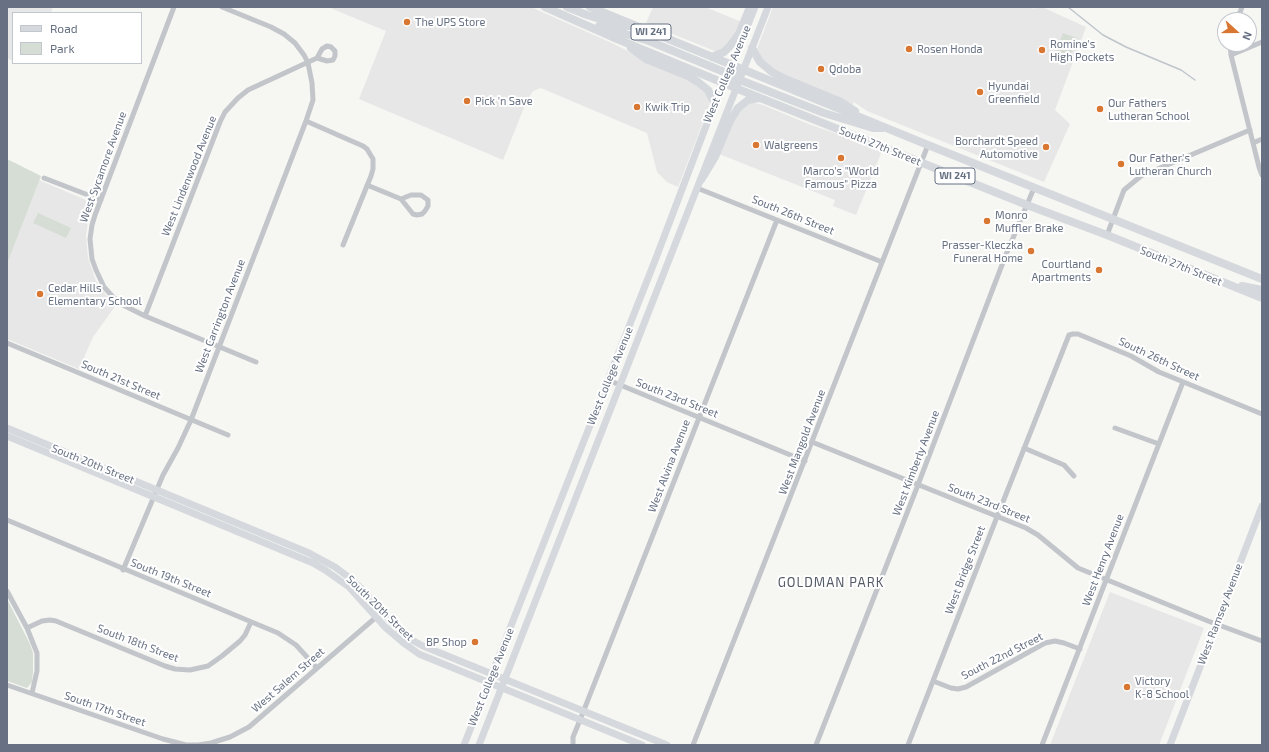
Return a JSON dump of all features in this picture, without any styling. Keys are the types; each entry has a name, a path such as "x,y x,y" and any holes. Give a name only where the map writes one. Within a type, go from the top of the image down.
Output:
{"main road":[{"name":"South 27th Street","path":"545,7 617,39 759,98 1027,205 1107,235 1262,298"},
{"path":"567,7 623,26 639,27"},
{"name":"South 27th Street","path":"590,7 1262,279"},
{"path":"712,57 724,52 730,46 739,34 750,7"},
{"path":"576,20 649,41 728,74 736,74 744,70"},
{"path":"617,39 646,59 688,76 698,82 708,90 715,104"},
{"path":"752,48 760,62 772,72 841,102 871,121"},
{"path":"724,83 732,80 740,80 824,114 873,128 887,128"},
{"path":"700,180 715,157 730,121 738,108 748,100 759,98"},
{"path":"1221,282 1262,290"}],"street":[{"name":"West Sycamore Avenue","path":"145,316 129,308 113,297 104,287 92,258 90,238 92,225 101,200 174,7"},
{"path":"222,7 278,30 295,43 308,63"},
{"name":"West College Avenue","path":"464,745 715,104 755,7"},
{"name":"West College Avenue","path":"479,745 768,7"},
{"path":"1231,55 1262,42"},
{"path":"1231,52 1262,175"},
{"name":"West Lindenwood Avenue","path":"145,316 225,112 248,90 317,58"},
{"name":"West Carrington Avenue","path":"123,570 165,470 178,448 191,420 306,121 313,96 311,73 308,63"},
{"path":"306,121 357,143 371,154 373,169 343,245"},
{"path":"1107,235 1124,190 1141,176 1250,130"},
{"path":"1253,143 1262,139"},
{"name":"West Mangold Avenue","path":"693,745 928,145"},
{"path":"44,178 101,200"},
{"path":"367,185 401,199 410,211 417,215 424,213 428,206 426,198 419,194 401,199"},
{"name":"South 26th Street","path":"697,188 882,262"},
{"name":"West Kimberly Avenue","path":"816,745 918,485 1005,257 1034,188"},
{"name":"West Alvina Avenue","path":"573,745 573,737 583,711 777,220"},
{"path":"145,316 256,362"},
{"name":"South 26th Street","path":"1069,335 1078,334 1124,353 1159,372 1262,414"},
{"name":"West Bridge Street","path":"908,745 1069,335"},
{"name":"South 21st Street","path":"7,343 228,435"},
{"name":"South 23rd Street","path":"608,380 805,461"},
{"name":"West Henry Avenue","path":"1042,745 1183,382"},
{"name":"South 20th Street","path":"7,428 242,524 322,559 351,579 363,590 379,615 405,644 419,654 642,745"},
{"path":"1115,428 1158,444"},
{"name":"South 20th Street","path":"7,436 313,563 349,588 379,615 410,639 423,646 667,745"},
{"name":"South 23rd Street","path":"812,442 1026,528 1038,535 1078,568 1106,581 1262,641"},
{"path":"1024,448 1064,465 1074,476"},
{"name":"West Ramsey Avenue","path":"1170,745 1262,506"},
{"name":"South 19th Street","path":"7,520 123,570 278,633 290,640 317,668"},
{"path":"7,591 35,646 38,663 32,693"},
{"name":"West Salem Street","path":"198,745 222,740 239,733 260,718 379,615"},
{"name":"South 18th Street","path":"27,628 42,621 56,621 165,666 175,669 190,670 208,666 222,656 240,641 245,635 251,622"},
{"name":"South 22nd Street","path":"932,681 951,688 966,687 1045,643 1064,643 1080,649"},
{"name":"South 17th Street","path":"7,685 163,740 186,745 198,745"}],"shaded area":[{"path":"7,7 53,7 51,12 12,12 12,60 7,58"},
{"path":"328,7 531,7 685,77 706,92 710,99 709,107 678,187 667,182 657,172 647,133 541,88 533,91 527,100 503,160 359,99 386,31"},
{"path":"653,7 705,7 742,22 730,44 717,52 646,23"},
{"path":"773,7 1029,7 1034,9 1035,7 1042,7 1086,27 1055,110 1070,124 1044,182 867,111 854,102 852,105 784,76 764,63 757,49"},
{"path":"751,102 763,105 811,125 882,151 856,215 833,206 835,200 719,154 737,112"},
{"path":"39,180 93,203 86,236 88,258 96,281 106,295 116,305 93,337 79,369 7,339 7,264"},
{"name":"Victory K-8 School","path":"1110,592 1204,628 1159,745 1050,745"}],"green space":[{"path":"1063,33 1077,38 1068,61 1054,56"},
{"path":"7,159 41,176 7,264"},
{"path":"38,213 71,228 66,238 33,223"},
{"path":"7,599 30,644 33,653 32,682 27,688 7,681"}],"waterway":[{"path":"1068,7 1103,35 1126,47 1181,70 1195,80"}],"place":[{"name":"The UPS Store","path":"407,22"},
{"name":"Rosen Honda","path":"909,49"},
{"name":"Romine's High Pockets","path":"1042,50"},
{"name":"Qdoba","path":"821,69"},
{"name":"Hyundai Greenfield","path":"980,92"},
{"name":"Pick 'n Save","path":"467,101"},
{"name":"Kwik Trip","path":"637,107"},
{"name":"Our Fathers Lutheran School","path":"1100,109"},
{"name":"Walgreens","path":"756,145"},
{"name":"Borchardt Speed Automotive","path":"1046,147"},
{"name":"Marco's \"World Famous\" Pizza","path":"841,158"},
{"name":"Our Father's Lutheran Church","path":"1121,164"},
{"name":"Monro Muffler Brake","path":"987,221"},
{"name":"Prasser-Kleczka Funeral Home","path":"1031,251"},
{"name":"Courtland Apartments","path":"1099,270"},
{"name":"Cedar Hills Elementary School","path":"40,294"},
{"name":"BP Shop","path":"475,642"},
{"name":"Victory K-8 School","path":"1127,687"}],"district":[{"name":"GOLDMAN PARK","path":"831,583"}]}
